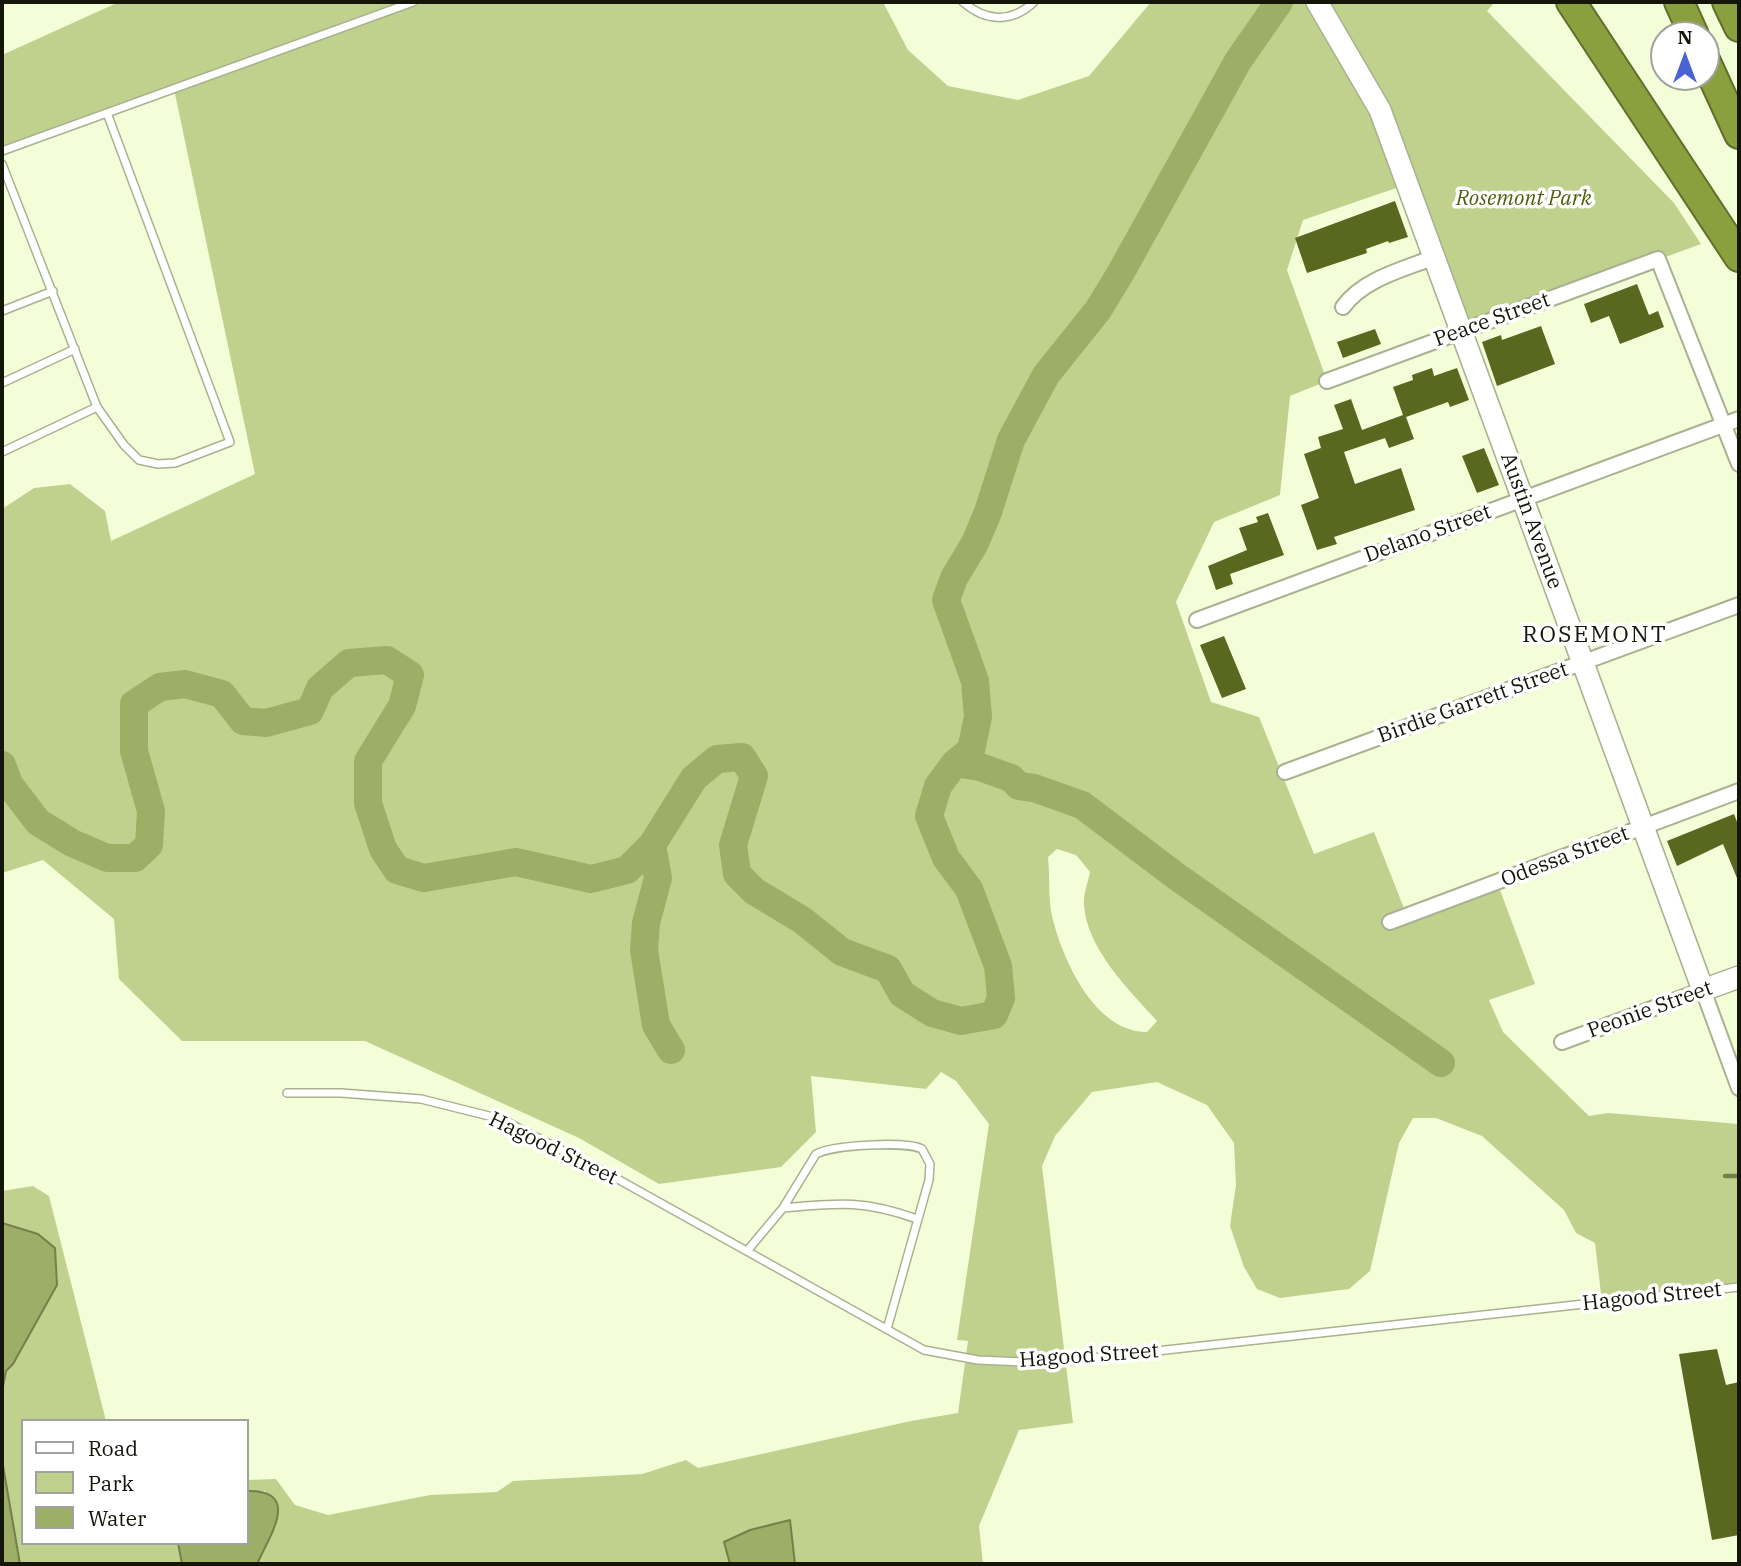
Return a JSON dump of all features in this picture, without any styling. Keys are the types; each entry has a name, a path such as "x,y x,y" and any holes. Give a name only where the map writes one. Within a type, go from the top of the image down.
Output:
{"highway":[{"path":"1571,2 1739,257"},
{"path":"1679,2 1688,21"},
{"path":"1727,2 1739,27"},
{"path":"1719,91 1739,134"}],"street":[{"name":"Austin Avenue","path":"1317,2 1380,110 1739,1088"},
{"path":"1343,307 1350,297 1378,280 1435,257"},
{"name":"Peace Street","path":"1327,381 1658,259 1724,425"},
{"name":"Delano Street","path":"1196,620 1739,419"},
{"path":"1724,425 1739,464"},
{"name":"Birdie Garrett Street","path":"1285,772 1739,605"},
{"name":"Odessa Street","path":"1390,922 1739,791"},
{"name":"Peonie Street","path":"1562,1042 1739,977"}],"lane":[{"path":"2,150 413,2"},
{"path":"963,2 975,12 993,19 1011,17 1034,2"},
{"path":"2,164 97,407 124,445 139,460 158,464 174,463 230,442 107,113"},
{"path":"2,311 53,291"},
{"path":"2,383 75,349"},
{"path":"2,452 97,407"},
{"name":"Hagood Street","path":"287,1093 341,1093 421,1099 501,1119 925,1350 978,1360 1047,1363 1739,1287"},
{"path":"747,1251 783,1208 807,1165 825,1149 909,1145 922,1149 930,1164 929,1181 887,1329"},
{"path":"783,1208 857,1203 873,1205 917,1219"}],"green space":[{"name":"Rosemont Park","path":"119,2 883,2 908,50 948,86 1018,100 1089,76 1151,2 1495,2 1487,11 1674,203 1701,244 1463,331 1408,184 1303,220 1287,270 1327,381 1290,396 1280,495 1214,522 1176,602 1211,702 1259,717 1314,854 1374,832 1407,916 1497,882 1535,984 1489,1000 1503,1032 1589,1116 1608,1113 1739,1124 1739,1287 1602,1302 1595,1243 1576,1233 1564,1210 1482,1136 1436,1118 1413,1118 1399,1143 1370,1271 1349,1289 1280,1298 1257,1289 1244,1267 1230,1226 1236,1185 1234,1143 1207,1105 1157,1082 1092,1092 1055,1136 1042,1166 1073,1423 1019,1430 979,1526 983,1564 795,1564 789,1520 772,1525 730,1564 257,1564 275,1525 265,1491 248,1491 248,1480 276,1479 295,1505 328,1515 430,1495 497,1492 513,1481 642,1474 686,1460 698,1468 958,1413 968,1341 957,1340 989,1124 956,1081 941,1072 926,1089 811,1076 816,1132 781,1167 659,1184 579,1138 365,1041 182,1041 119,979 114,919 43,860 2,873 2,509 34,488 70,484 105,511 111,541 255,474 174,89 2,151 2,55","holes":["1057,849 1076,855 1090,872 1084,905 1087,921 1111,968 1157,1021 1147,1032 1128,1029 1097,1007 1073,972 1057,934 1051,909 1048,857"]},
{"path":"33,1186 49,1196 105,1419 21,1419 21,1545 178,1545 182,1564 20,1564 2,1460 2,1391 6,1371 21,1348 38,1234 2,1223 2,1191"}],"water":[{"path":"2,1223 38,1234 55,1248 57,1285 13,1364 6,1371 2,1391"},
{"path":"2,1460 20,1564 2,1564"},
{"path":"248,1491 264,1493 274,1498 278,1506 278,1516 257,1564 182,1564 178,1545 248,1545"},
{"path":"790,1520 795,1564 730,1564 724,1542 750,1530"}],"building":[{"path":"1395,201 1408,237 1389,243 1388,241 1366,249 1367,253 1307,273 1295,238"},
{"path":"1637,284 1649,315 1658,311 1664,327 1620,344 1609,316 1591,323 1584,304"},
{"path":"1541,326 1555,364 1497,386 1482,342 1501,335 1502,340"},
{"path":"1375,329 1381,344 1343,358 1337,342"},
{"path":"1432,368 1434,376 1457,368 1469,400 1450,407 1448,402 1406,417 1414,439 1389,448 1385,438 1344,452 1355,484 1401,468 1415,510 1334,537 1337,544 1317,550 1301,505 1319,498 1304,454 1321,448 1318,437 1343,429 1334,405 1351,399 1362,430 1403,415 1393,387 1413,380 1412,375"},
{"path":"1484,448 1499,485 1477,493 1462,456"},
{"path":"1268,513 1284,555 1230,574 1233,584 1216,590 1208,566 1247,550 1239,528 1258,522 1256,517"},
{"path":"1224,636 1246,689 1222,698 1200,645"},
{"path":"1734,814 1739,827 1739,883 1723,844 1677,866 1667,841"},
{"path":"1717,1349 1726,1385 1739,1382 1739,1535 1712,1540 1679,1354"}],"waterway":[{"path":"1046,389 1202,106 1269,2"},
{"path":"2,765 9,784 38,822 72,843 107,858 135,858 149,845 151,811 134,751 134,704 160,687 185,684 222,694 243,721 266,723 310,711 320,688 349,663 387,660 410,675 402,706 368,761 368,803 383,849 397,870 424,878 516,862 591,879 627,870 652,845 694,778 717,759 742,757 754,776 733,845 737,874 754,891 802,920 842,952 888,969 902,994 932,1013 961,1021 994,1015 1001,998 998,966 969,889 946,858 929,816 938,786 955,763 971,750 978,717 975,681 946,600 954,578 975,543 988,512 1011,440 1046,375 1098,310 1238,61 1279,2"},
{"path":"955,763 980,767 1011,778 1019,786 1034,788 1082,805 1176,876 1441,1063"},
{"path":"652,845 658,878 646,923 644,950 656,1025 671,1050"},
{"path":"1725,1176 1739,1176"}],"district":[{"name":"ROSEMONT","path":"1595,635"}]}
